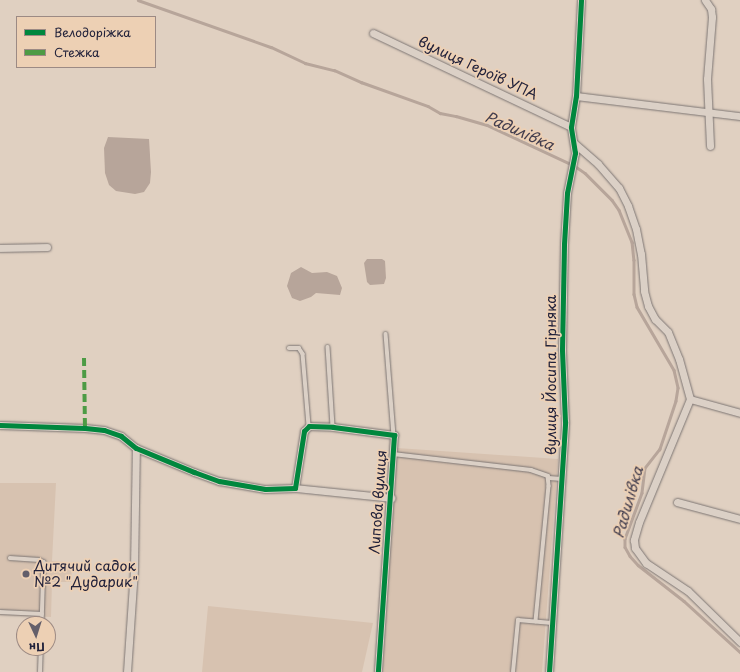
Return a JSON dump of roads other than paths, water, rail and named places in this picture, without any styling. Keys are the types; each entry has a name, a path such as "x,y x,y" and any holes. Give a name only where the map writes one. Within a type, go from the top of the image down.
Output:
{"street":[{"name":"вулиця Йосипа Гірняка","path":"549,672 565,418 562,349 562,295 567,193 574,161 574,143 571,127 576,96 581,0"},
{"path":"705,0 711,10 712,17 707,68 710,146"},
{"name":"вулиця Героїв УПА","path":"373,33 571,127"},
{"path":"576,96 740,116"},
{"path":"574,143 598,164 619,188 628,206 636,229 641,254 644,291 648,306 655,319 668,332 679,359 690,399 639,522 634,540 635,548 646,563 688,592 740,642"},
{"path":"0,248 47,247"},
{"path":"690,399 740,413"},
{"path":"0,426 85,428 104,430 121,436 136,448 219,481 265,489 295,488 391,498"},
{"path":"295,488 304,431 309,426"},
{"name":"Липова вулиця","path":"309,426 333,427 394,435 394,454 378,672"},
{"path":"127,672 134,569 136,448"},
{"path":"677,502 740,519"}],"lane":[{"name":"Липова вулиця","path":"386,334 394,435"},
{"path":"328,347 333,427"},
{"path":"289,348 299,348 303,354 309,426"},
{"name":"Липова вулиця","path":"394,454 536,471 546,475 549,478 562,479"},
{"path":"536,621 549,478"},
{"path":"0,612 42,614 44,562 39,560 10,558"},
{"path":"513,672 518,620 552,623"},
{"path":"40,672 41,656"}],"waterway":[{"name":"Радилівка","path":"138,0 271,47 305,63 334,70 361,82 428,106 440,113 487,125 575,166 585,173 612,200 619,210 632,242 634,260 634,294 637,307 674,370 678,388 676,401 660,449 645,468 642,493 625,539 625,547 630,556 638,565 684,601 740,652"}],"place":[{"name":"Дитячий садок №2 \"Дударик\"","path":"26,574"}]}
